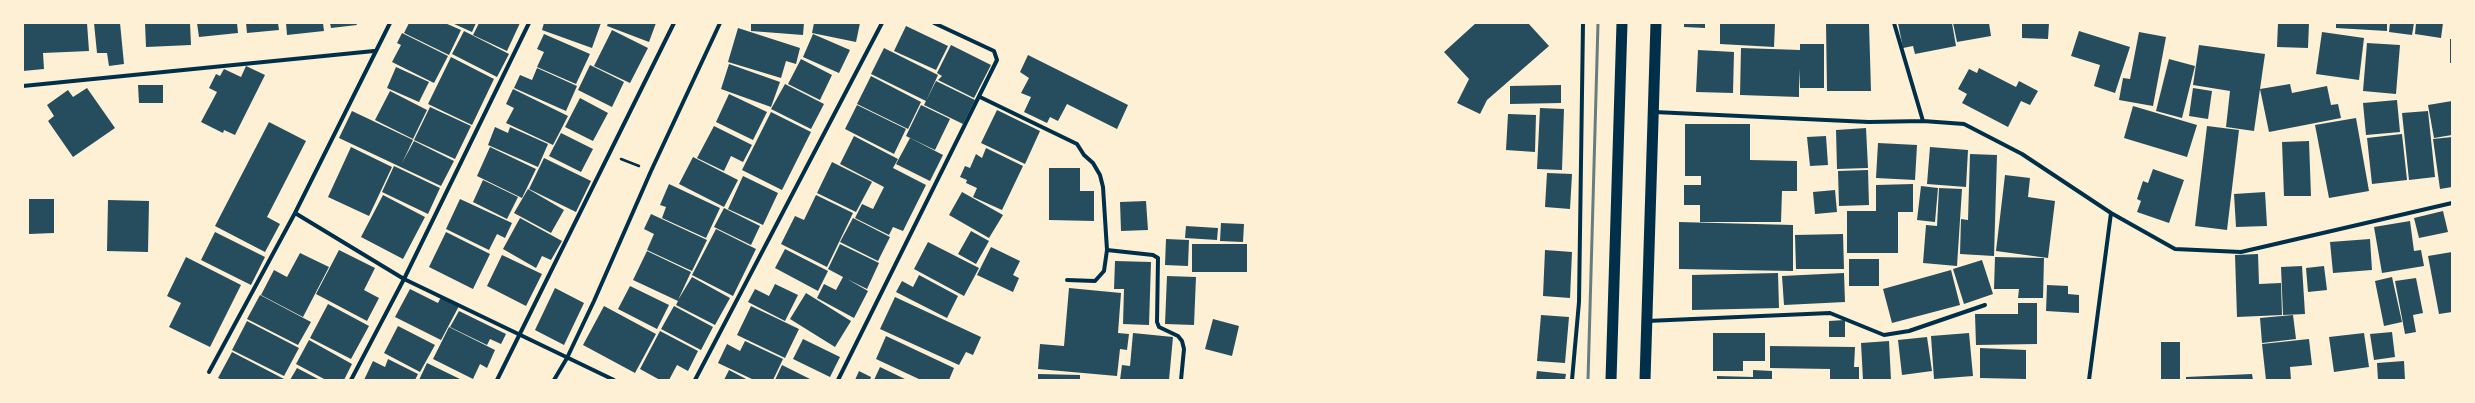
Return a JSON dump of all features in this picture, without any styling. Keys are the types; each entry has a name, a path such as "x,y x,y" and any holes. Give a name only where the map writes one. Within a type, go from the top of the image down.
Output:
{"highway":[{"path":"1611,380 1622,23"},
{"path":"1645,380 1656,23"}],"street":[{"path":"209,372 295,213 374,51 390,23"},
{"path":"351,380 404,279 529,23"},
{"path":"497,380 674,23"},
{"path":"554,380 567,358 651,171 720,23"},
{"path":"695,380 882,23"},
{"path":"838,380 980,98 997,60 994,51 934,23"},
{"path":"1572,380 1579,302 1583,23"},
{"path":"1894,23 1923,120"},
{"path":"23,86 374,51"},
{"path":"980,98 1080,147 1084,155 1095,165 1103,187 1107,250 1104,271 1098,279 1067,280"},
{"path":"1654,112 1869,122 1923,120 1964,124 2022,154 2111,213 2175,249 2241,252 2452,203"},
{"path":"295,213 404,279 614,380"},
{"path":"2089,380 2111,213"},
{"path":"1107,250 1153,255 1158,258 1157,322 1159,327 1178,336 1182,341 1184,349 1181,380"},
{"path":"1647,322 1830,313 1884,335 1909,331 1985,305"}],"path":[{"path":"610,154 651,171"}],"building":[{"path":"23,23 87,23 89,51 43,53 44,69 23,71"},
{"path":"94,23 120,23 124,64 109,66 107,53 97,53"},
{"path":"145,23 190,23 191,45 146,47"},
{"path":"197,23 237,23 238,33 199,37"},
{"path":"246,23 278,23 279,30 247,33"},
{"path":"286,23 323,23 324,31 287,35"},
{"path":"330,23 356,23 357,25 331,28"},
{"path":"409,23 445,23 461,30 449,55 404,33"},
{"path":"452,23 476,23 472,32"},
{"path":"479,23 520,23 507,51 473,35"},
{"path":"544,23 601,23 592,48 542,30"},
{"path":"608,23 656,23 649,42 607,26"},
{"path":"751,23 804,23 803,35 751,31"},
{"path":"814,23 860,23 856,42 812,33"},
{"path":"1476,23 1528,23 1549,46 1487,100 1480,114 1457,103 1469,79 1444,52"},
{"path":"1684,23 1705,23 1705,28 1684,27"},
{"path":"1720,23 1775,23 1774,47 1720,44"},
{"path":"1826,23 1869,23 1871,91 1827,91"},
{"path":"1898,23 1952,23 1956,46 1915,54 1913,46 1903,48"},
{"path":"1953,23 1989,23 1991,36 1957,42"},
{"path":"2022,23 2049,23 2048,39 2022,38"},
{"path":"2278,23 2309,23 2308,48 2277,47"},
{"path":"2336,23 2387,23 2387,31 2336,28"},
{"path":"2390,23 2414,23 2412,35 2389,32"},
{"path":"2416,23 2443,23 2441,38 2415,34"},
{"path":"906,26 948,46 936,70 894,51"},
{"path":"738,28 800,48 796,64 786,61 781,78 728,62"},
{"path":"612,30 648,48 630,83 594,66"},
{"path":"464,31 509,54 497,77 452,54"},
{"path":"2079,31 2130,47 2115,93 2094,86 2100,65 2071,56"},
{"path":"2139,32 2166,37 2153,106 2119,100 2123,78 2130,79"},
{"path":"2322,32 2364,38 2359,80 2316,74"},
{"path":"402,33 448,56 434,83 392,62 401,45 397,43"},
{"path":"544,34 590,54 576,84 537,67 544,52 537,49"},
{"path":"813,34 850,50 839,73 803,57"},
{"path":"2450,39 2452,39 2452,63 2450,63"},
{"path":"2367,43 2400,45 2396,94 2363,91"},
{"path":"1800,44 1824,44 1824,88 1800,88 1799,69 1799,97 1740,95 1741,48 1800,50"},
{"path":"951,45 991,65 974,98 938,80 942,76 937,73"},
{"path":"2199,45 2265,54 2254,131 2226,127 2230,91 2193,85"},
{"path":"884,48 938,75 926,101 871,74"},
{"path":"1698,50 1734,52 1733,93 1696,92"},
{"path":"1028,55 1128,105 1117,129 1067,104 1058,121 1050,117 1047,123 1024,112 1031,97 1021,93 1029,78 1020,72"},
{"path":"451,57 494,79 472,125 428,104"},
{"path":"801,59 832,75 820,100 788,84"},
{"path":"2169,59 2195,66 2182,118 2156,111"},
{"path":"729,64 780,82 771,107 721,89"},
{"path":"590,65 624,82 612,107 578,90"},
{"path":"246,66 265,75 235,135 224,130 223,133 201,122 217,92 209,88 216,74 220,76 224,69 241,77"},
{"path":"396,67 429,82 419,102 387,88"},
{"path":"537,68 577,86 566,111 514,88 520,75 532,80"},
{"path":"1979,68 2016,87 2019,81 2038,91 2030,105 2021,101 2008,127 1962,103 1967,94 1958,89 1969,69 1977,73"},
{"path":"871,76 921,102 908,129 857,104"},
{"path":"936,81 975,100 963,124 924,105"},
{"path":"785,84 824,104 811,129 771,109"},
{"path":"2290,84 2292,93 2327,86 2331,105 2338,104 2341,118 2269,132 2260,89"},
{"path":"138,85 163,85 163,103 139,103"},
{"path":"1561,85 1561,103 1510,104 1510,86"},
{"path":"87,88 115,128 73,157 48,121 54,116 47,105 68,90 73,97"},
{"path":"2193,88 2212,91 2208,119 2189,116"},
{"path":"513,89 568,116 553,145 506,123 514,108 506,104"},
{"path":"390,91 427,110 413,139 375,120"},
{"path":"729,94 767,112 753,140 716,122"},
{"path":"580,98 608,113 593,141 565,127"},
{"path":"2397,100 2400,132 2366,135 2363,103"},
{"path":"2452,101 2452,135 2434,138 2428,105"},
{"path":"857,105 906,129 894,154 845,129"},
{"path":"921,105 950,119 935,150 906,136"},
{"path":"2133,106 2197,125 2187,157 2124,138"},
{"path":"430,107 471,126 455,159 414,140"},
{"path":"1540,108 1564,109 1562,170 1537,169"},
{"path":"997,110 1040,131 1025,164 981,143"},
{"path":"352,111 413,140 402,163 414,141 454,161 441,186 339,138"},
{"path":"2428,111 2435,177 2409,180 2402,113"},
{"path":"771,112 811,132 782,190 742,170"},
{"path":"1508,114 1536,115 1535,152 1506,150"},
{"path":"2356,118 2369,191 2329,198 2315,125"},
{"path":"269,122 306,141 267,217 280,224 265,252 215,226"},
{"path":"1685,124 1750,124 1750,160 1797,161 1797,191 1782,191 1781,222 1700,222 1700,205 1684,205 1684,185 1701,185 1701,176 1685,176"},
{"path":"714,126 752,145 743,162 731,156 724,171 697,158"},
{"path":"2207,126 2239,130 2227,230 2195,226"},
{"path":"495,127 508,133 510,127 548,144 538,167 488,145"},
{"path":"1866,128 1868,168 1837,169 1836,130"},
{"path":"561,133 593,149 581,172 549,156"},
{"path":"2402,134 2407,180 2372,184 2367,138"},
{"path":"854,136 898,159 893,168 926,185 903,231 893,227 889,235 855,218 862,204 873,209 884,187 840,164"},
{"path":"1826,136 1828,165 1810,166 1807,137"},
{"path":"2452,137 2452,187 2440,189 2433,139"},
{"path":"910,138 943,155 930,181 896,164"},
{"path":"2309,141 2311,196 2284,196 2282,142"},
{"path":"1878,143 1917,145 1915,180 1876,178"},
{"path":"351,147 392,167 369,216 328,197"},
{"path":"490,147 536,169 522,198 477,176"},
{"path":"1930,147 1968,150 1966,187 1927,184"},
{"path":"986,148 1023,166 1002,210 973,197 977,188 966,183 967,180 960,177 965,166 970,168 976,154 982,158"},
{"path":"1970,154 1997,155 1994,256 1960,254 1961,219 1968,220"},
{"path":"693,157 738,180 724,207 679,184"},
{"path":"544,158 591,181 576,212 529,189"},
{"path":"832,162 872,182 856,212 817,193"},
{"path":"394,166 440,188 428,214 382,192"},
{"path":"1049,168 1080,168 1080,191 1094,191 1094,221 1049,220"},
{"path":"2153,169 2184,180 2169,223 2137,212 2141,201 2137,199 2143,181 2148,183"},
{"path":"1868,170 1869,205 1839,206 1838,171"},
{"path":"1547,173 1572,174 1570,209 1545,207"},
{"path":"2005,175 2030,178 2028,197 2055,201 2048,258 1996,251"},
{"path":"743,176 778,193 763,225 728,209"},
{"path":"483,180 518,197 507,219 473,202"},
{"path":"669,184 720,208 706,238 662,218 666,207 660,205"},
{"path":"1913,184 1913,212 1898,212 1898,253 1847,253 1847,211 1876,211 1876,185"},
{"path":"1921,186 1938,188 1935,222 1917,220"},
{"path":"1939,188 1962,189 1957,266 1923,263 1926,225 1937,226"},
{"path":"528,189 564,210 551,233 514,213"},
{"path":"1835,190 1837,212 1815,214 1813,192"},
{"path":"962,192 1003,215 989,238 949,215"},
{"path":"2265,192 2267,226 2236,227 2234,194"},
{"path":"383,195 425,217 403,259 361,237"},
{"path":"816,195 853,213 827,267 781,244 795,216 804,220"},
{"path":"29,199 54,199 54,233 29,234"},
{"path":"460,199 512,223 505,238 497,234 489,250 446,229"},
{"path":"108,200 149,201 148,252 107,251"},
{"path":"1146,201 1148,230 1121,231 1120,202"},
{"path":"724,208 760,226 751,245 714,227"},
{"path":"2443,211 2448,232 2419,238 2414,218"},
{"path":"651,214 707,240 692,271 647,250 654,234 644,229"},
{"path":"520,218 562,241 551,260 542,256 536,268 503,249"},
{"path":"853,218 890,237 878,261 840,242"},
{"path":"2410,221 2414,251 2421,250 2424,266 2382,273 2374,227"},
{"path":"1679,222 1793,225 1793,271 1679,269"},
{"path":"1221,223 1244,224 1243,242 1220,241"},
{"path":"1186,226 1218,228 1217,240 1185,238"},
{"path":"716,229 756,249 733,296 692,275"},
{"path":"971,231 989,241 976,264 958,254"},
{"path":"215,232 265,257 251,285 201,260"},
{"path":"446,232 490,254 473,289 429,267"},
{"path":"1843,234 1844,269 1796,269 1795,235"},
{"path":"1166,239 1189,240 1188,266 1165,265"},
{"path":"2370,239 2372,270 2333,273 2330,242"},
{"path":"928,242 979,268 964,296 914,269"},
{"path":"840,244 879,263 867,289 847,279 868,291 854,318 817,298 824,284 836,290 843,277 828,269"},
{"path":"1192,244 1247,244 1247,272 1192,272"},
{"path":"991,247 1020,261 1013,275 1019,278 1013,292 977,275"},
{"path":"785,249 828,271 818,291 775,268"},
{"path":"339,250 375,268 364,290 379,298 367,321 316,294"},
{"path":"1545,250 1572,252 1570,298 1543,296"},
{"path":"647,251 691,272 678,300 692,277 730,298 715,325 676,305 678,301 633,280"},
{"path":"2452,252 2452,312 2439,314 2428,256"},
{"path":"300,253 329,267 303,317 261,295 274,270 287,277"},
{"path":"2258,254 2259,284 2281,283 2282,315 2237,317 2235,255"},
{"path":"502,255 542,274 526,306 487,286"},
{"path":"186,257 241,285 210,347 169,327 181,303 167,296"},
{"path":"1995,257 2044,258 2043,298 2018,298 2019,289 1994,289"},
{"path":"1849,259 1879,259 1879,286 1849,286"},
{"path":"1982,260 1993,294 1964,304 1953,269"},
{"path":"1115,261 1151,262 1149,325 1123,324 1124,289 1114,289"},
{"path":"2302,266 2305,314 2283,315 2281,267"},
{"path":"2324,266 2327,290 2308,292 2306,268"},
{"path":"1951,270 1960,305 1892,323 1883,289"},
{"path":"1778,273 1779,308 1692,310 1692,275"},
{"path":"1844,273 1845,302 1784,305 1782,276"},
{"path":"919,275 958,296 947,318 896,292 902,281 913,287"},
{"path":"1167,276 1196,277 1194,325 1165,324"},
{"path":"2392,277 2402,322 2384,326 2375,281"},
{"path":"2416,278 2423,313 2413,315 2416,332 2405,334 2395,281"},
{"path":"775,284 798,295 785,321 748,302 755,289 769,296"},
{"path":"2047,285 2068,286 2068,294 2079,295 2079,313 2046,311"},
{"path":"630,286 669,305 657,329 618,309"},
{"path":"555,288 584,303 564,345 535,330"},
{"path":"1069,288 1121,293 1118,333 1129,334 1127,350 1120,349 1117,376 1038,369 1040,344 1064,346"},
{"path":"410,289 438,303 441,297 459,306 441,340 395,317"},
{"path":"806,293 851,321 835,347 790,319"},
{"path":"260,295 311,322 298,345 247,319"},
{"path":"895,297 981,337 973,355 966,352 959,365 880,329"},
{"path":"2018,303 2037,303 2037,344 1976,345 1975,314 2018,314"},
{"path":"328,304 369,326 351,359 310,338"},
{"path":"604,306 656,334 635,373 583,345"},
{"path":"674,306 713,327 701,350 661,329"},
{"path":"751,306 799,329 785,358 737,335"},
{"path":"459,311 506,334 501,344 490,339 487,345 450,327"},
{"path":"1541,315 1569,317 1565,363 1537,361"},
{"path":"2293,315 2296,339 2262,343 2260,318"},
{"path":"1213,319 1239,326 1232,356 1205,349"},
{"path":"1845,320 1845,337 1829,337 1829,321"},
{"path":"247,321 299,348 284,376 232,350"},
{"path":"398,326 435,345 420,372 384,353"},
{"path":"449,327 495,350 487,368 480,364 473,379 433,359"},
{"path":"660,331 698,351 688,371 677,365 669,380 660,380 640,369"},
{"path":"2392,332 2395,357 2374,360 2370,334"},
{"path":"1133,333 1173,337 1169,380 1120,380 1122,365 1130,366"},
{"path":"1713,333 1765,333 1765,361 1743,361 1743,371 1713,371"},
{"path":"1969,333 1973,376 1934,379 1931,336"},
{"path":"2364,333 2369,367 2334,372 2329,337"},
{"path":"886,336 954,368 949,380 921,380 876,359"},
{"path":"1927,337 1932,371 1902,375 1898,340"},
{"path":"803,339 840,357 830,377 793,359"},
{"path":"2309,339 2312,365 2290,367 2291,380 2266,380 2262,344"},
{"path":"309,340 352,364 344,380 326,380 296,364"},
{"path":"745,341 783,359 773,380 754,380 718,363 727,344 740,351"},
{"path":"1889,341 1891,380 1863,380 1861,343"},
{"path":"2161,342 2180,342 2180,380 2161,380"},
{"path":"1770,346 1855,347 1854,367 1859,367 1859,380 1830,380 1830,369 1770,368"},
{"path":"1980,348 2026,350 2026,379 1980,378"},
{"path":"232,352 286,380 223,380 218,378"},
{"path":"388,359 418,374 415,380 364,380 373,361 385,367"},
{"path":"2404,361 2405,380 2378,380 2377,363"},
{"path":"427,363 462,380 419,380"},
{"path":"782,365 812,380 775,380"},
{"path":"880,367 907,380 874,380"},
{"path":"297,368 320,380 290,380"},
{"path":"729,370 748,380 724,380"},
{"path":"1753,370 1772,371 1772,380 1717,380 1717,376 1753,377"},
{"path":"859,371 871,377 870,380 855,380"},
{"path":"1537,371 1566,374 1565,380 1536,380"},
{"path":"1038,374 1080,375 1080,380 1038,380"},
{"path":"2252,374 2253,380 2186,380 2186,377"}],"railway":[{"path":"1588,380 1598,23"}]}
